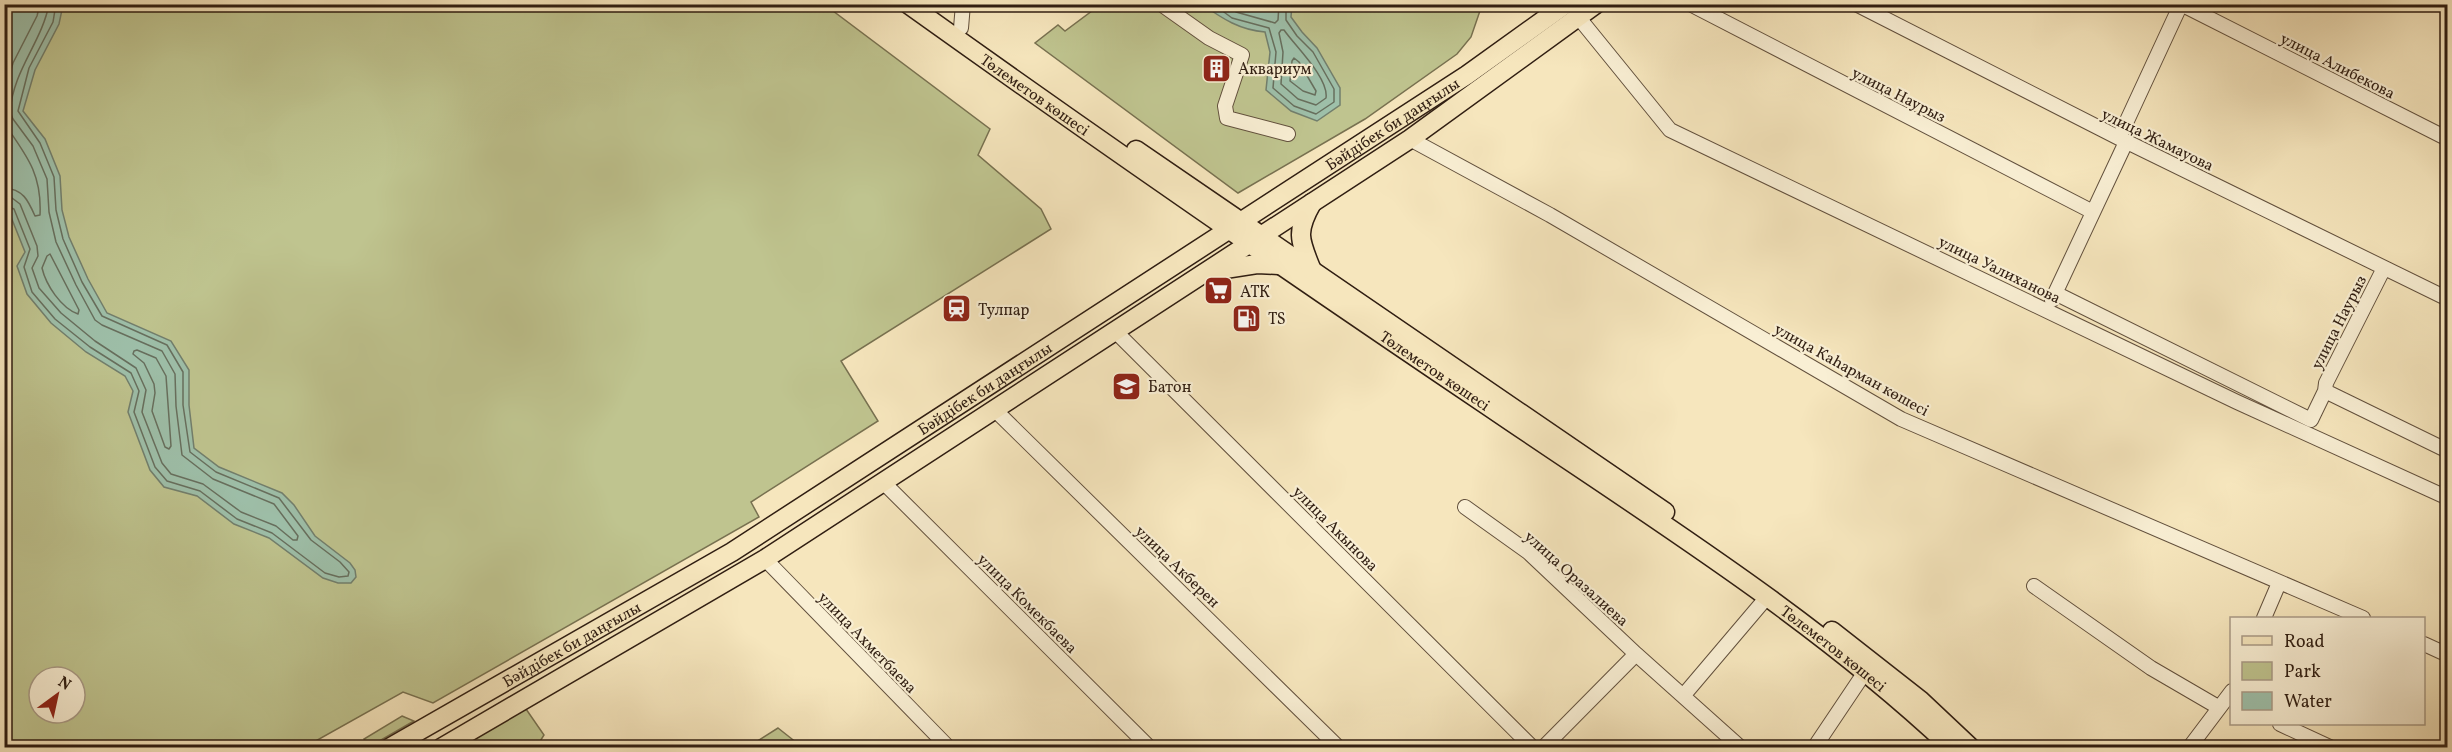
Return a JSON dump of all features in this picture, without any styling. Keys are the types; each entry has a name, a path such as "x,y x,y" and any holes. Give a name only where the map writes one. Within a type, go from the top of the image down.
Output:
{"main road":[{"name":"Төлеметов көшесі","path":"908,4 1233,225 1311,268 1768,584 1871,660 1920,700 1971,747"},
{"name":"Төлеметов көшесі","path":"929,4 1233,225"},
{"name":"Бәйдібек би даңғылы","path":"389,747 732,552 1467,75 1566,4"},
{"name":"Бәйдібек би даңғылы","path":"441,747 765,559 1410,139 1596,4"},
{"path":"1311,268 1299,236 1300,225 1312,202"},
{"name":"Төлеметов көшесі","path":"1255,239 1279,265 1767,597 1911,709 1952,747"},
{"path":"1204,272 1248,265 1279,265"},
{"path":"1033,356 1047,375"}],"street":[{"path":"961,28 963,4"},
{"path":"1161,4 1209,38 1242,55 1225,106 1227,118 1288,134"},
{"name":"улица Наурыз","path":"1690,4 2093,212"},
{"name":"улица Жамауова","path":"1856,4 2123,140 2448,299"},
{"path":"2047,310 2093,212 2181,5"},
{"name":"улица Алибекова","path":"2181,5 2448,139"},
{"name":"улица Уалиханова","path":"1579,18 1670,130 2236,402 2448,498"},
{"name":"улица Каһарман көшесі","path":"1410,139 1550,215 1901,419 2361,617"},
{"name":"улица Наурыз","path":"2055,293 2312,420 2325,392 2326,383 2384,268"},
{"name":"улица Акынова","path":"1116,331 1533,747"},
{"name":"улица Наурыз","path":"2325,392 2448,452"},
{"name":"улица Акберен","path":"994,409 1339,747"},
{"name":"улица Комекбаева","path":"883,482 1150,747"},
{"name":"улица Оразалиева","path":"1465,507 1528,552 1636,654 1741,747"},
{"name":"улица Ахметбаева","path":"765,559 949,747"},
{"path":"2264,617 2279,583"},
{"path":"2034,586 2151,668 2218,707"},
{"path":"1683,696 1767,597"},
{"path":"2425,644 2448,655"},
{"path":"1544,747 1636,654"},
{"path":"1814,747 1865,672"},
{"path":"2189,747 2218,707 2230,696"},
{"path":"2284,725 2332,747"}],"green space":[{"path":"4,5 825,5 990,129 978,155 1041,209 1051,229 841,361 878,421 751,502 759,517 433,703 403,692 305,747 5,747"},
{"path":"1100,5 1482,5 1471,37 1457,54 1365,119 1238,193 1035,43 1058,25 1065,31"},
{"path":"526,709 544,735 533,747 455,748"},
{"path":"402,716 414,721 369,747 364,739"},
{"path":"778,728 802,747 748,747"}],"water":[{"path":"4,5 63,5 59,24 35,70 23,111 45,139 60,176 62,210 69,237 107,313 171,341 189,370 189,405 194,448 219,467 282,493 294,505 315,536 350,563 355,570 356,577 351,583 338,583 323,578 269,538 234,524 197,496 164,487 150,470 128,412 133,391 125,376 86,352 51,323 27,294 17,266 25,252 9,212 5,209"},
{"path":"1203,5 1292,5 1291,17 1317,48 1340,88 1340,105 1317,121 1291,111 1266,90 1270,52 1265,32 1232,23"}],"place":[{"name":"Аквариум","path":"1217,68"},
{"name":"АТК","path":"1219,291"},
{"name":"Тулпар","path":"957,309"},
{"name":"TS","path":"1247,318"},
{"name":"Батон","path":"1127,386"}]}
